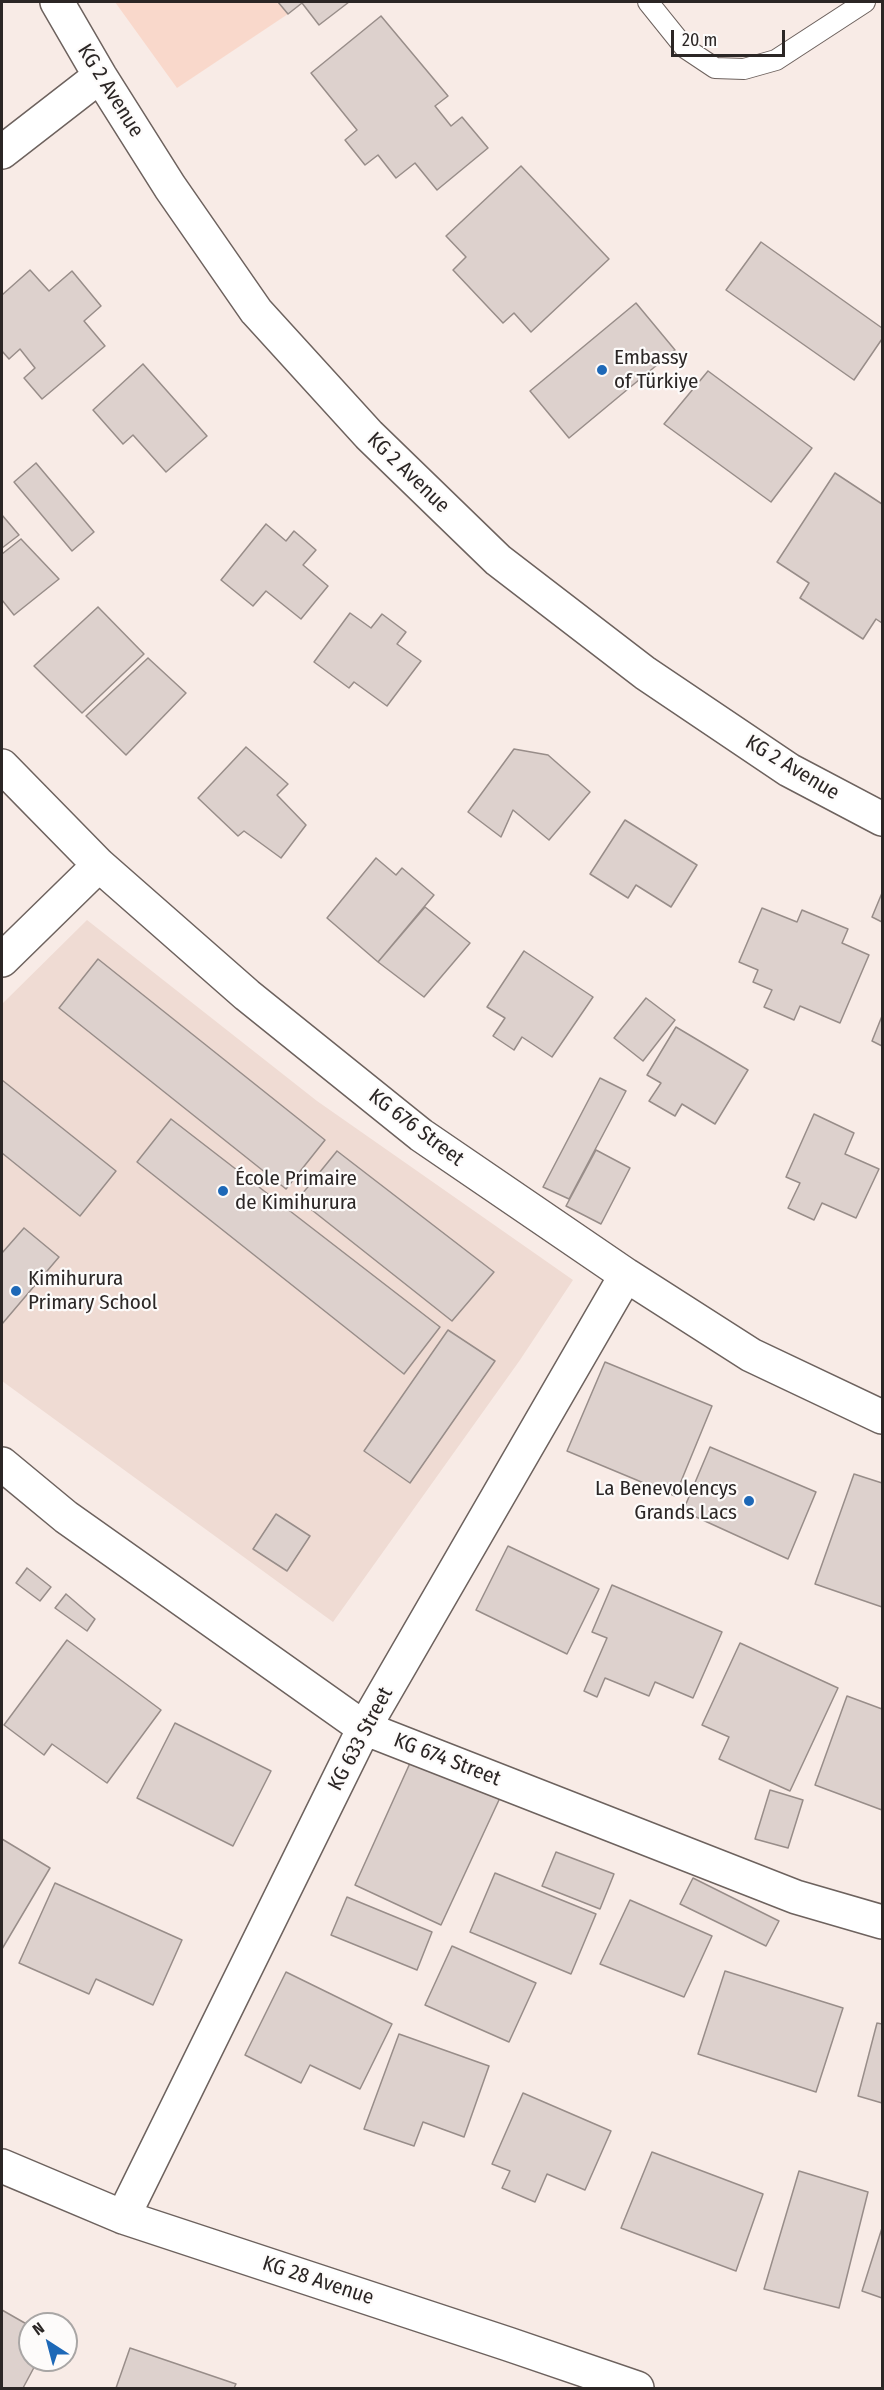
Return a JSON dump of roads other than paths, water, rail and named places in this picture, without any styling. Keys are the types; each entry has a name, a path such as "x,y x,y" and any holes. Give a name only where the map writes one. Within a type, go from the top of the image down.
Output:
{"street":[{"name":"KG 2 Avenue","path":"57,2 100,76 170,187 256,311 369,435 498,560 645,673 789,770 882,819"},
{"path":"2,152 100,76"},
{"name":"KG 676 Street","path":"2,766 99,865 247,995 421,1134 626,1275 751,1355 882,1417"},
{"path":"2,960 99,865"},
{"name":"KG 633 Street","path":"123,2217 364,1728 626,1275"},
{"name":"KG 674 Street","path":"2,1464 66,1517 364,1728 796,1897 882,1922"},
{"name":"KG 28 Avenue","path":"2,2166 123,2217 637,2388"}],"lane":[{"path":"652,3 686,48 715,68 744,69 776,60 865,2"}],"place":[{"name":"Embassy of Türkiye","path":"602,370"},
{"name":"École Primaire de Kimihurura","path":"223,1191"},
{"name":"Kimihurura Primary School","path":"16,1291"},
{"name":"La Benevolencys Grands Lacs","path":"749,1501"}]}
